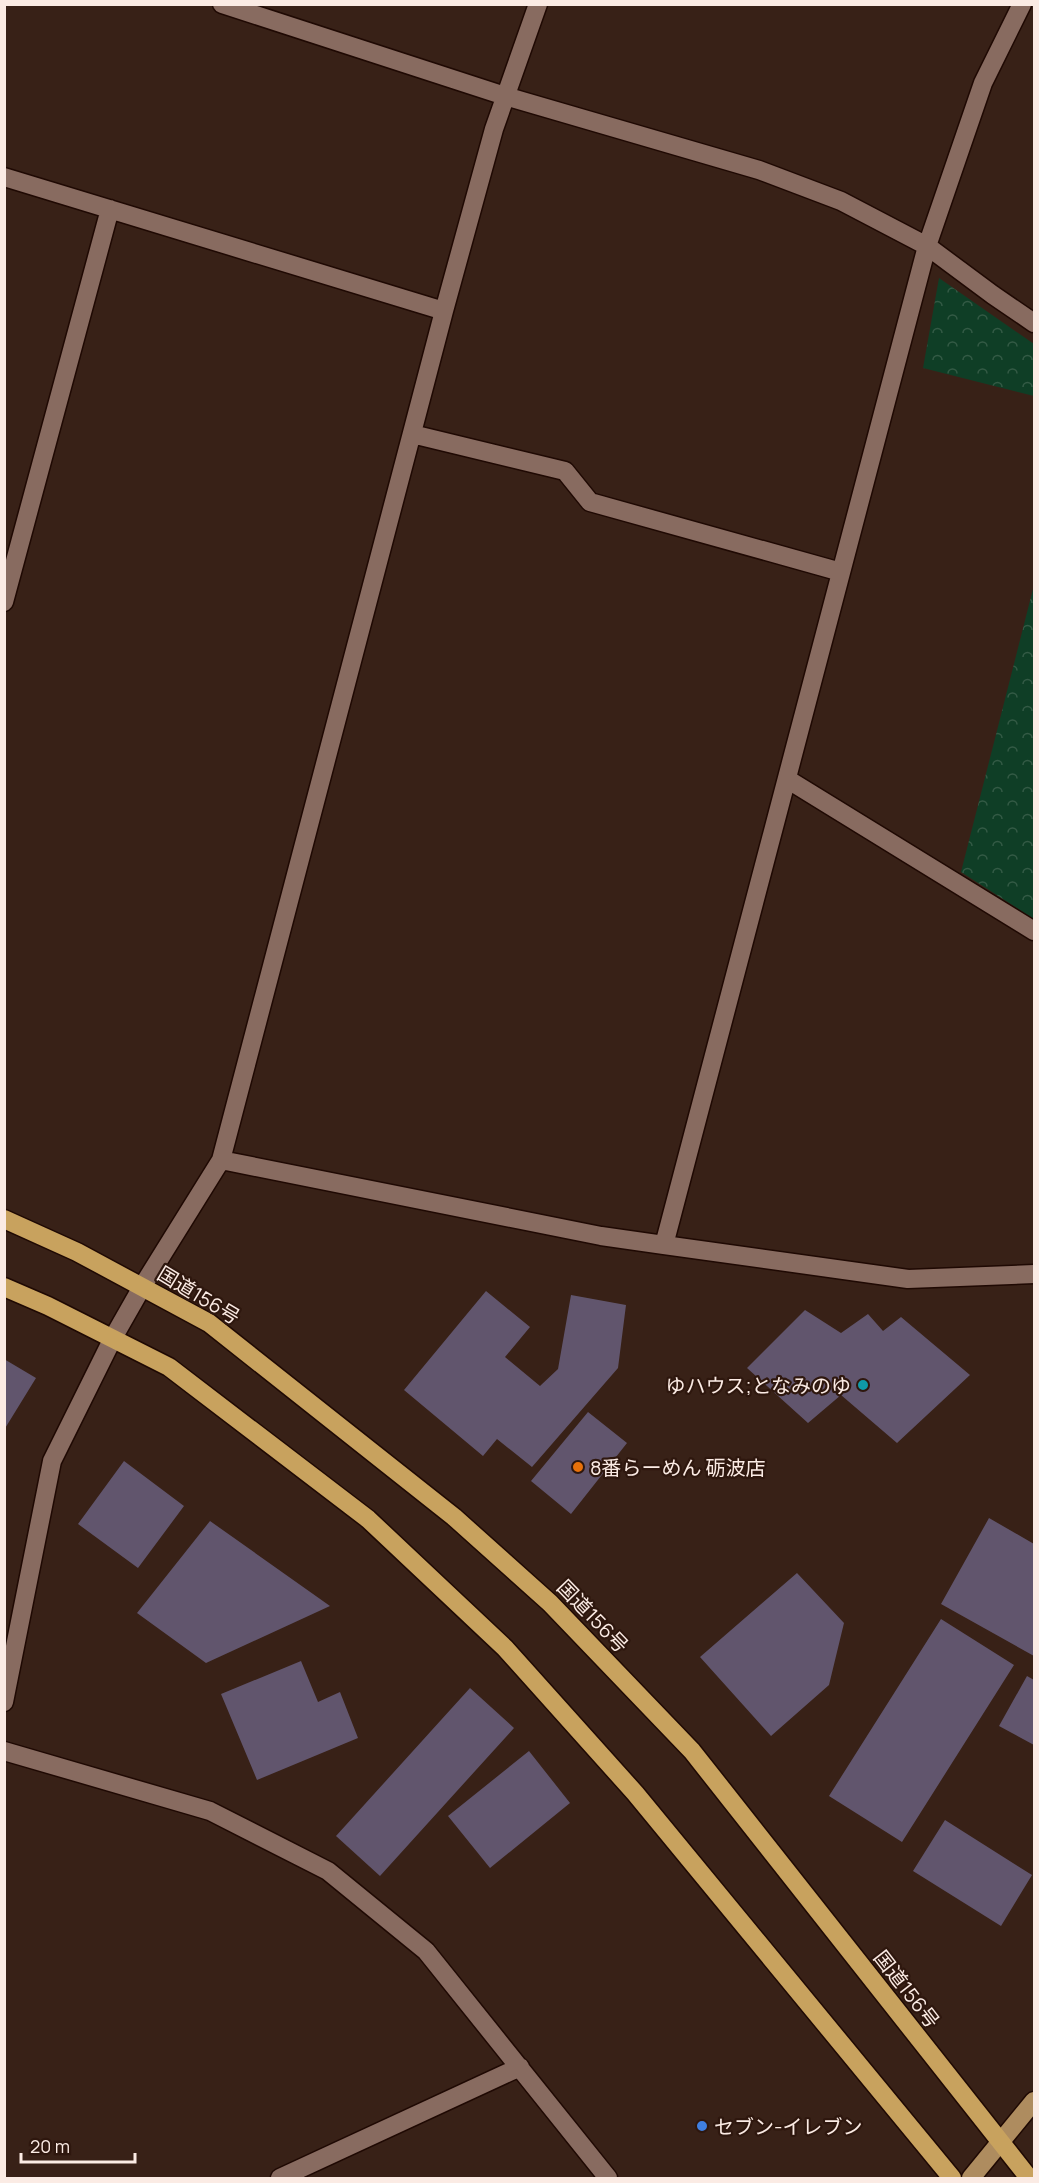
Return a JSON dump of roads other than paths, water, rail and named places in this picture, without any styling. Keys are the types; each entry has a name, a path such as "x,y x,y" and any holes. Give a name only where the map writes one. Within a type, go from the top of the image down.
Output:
{"highway":[{"name":"国道156号","path":"4,1219 77,1252 209,1323 453,1517 550,1603 692,1751 1000,2145 1029,2178"},
{"path":"4,1287 169,1367 368,1520 505,1648 635,1793 952,2178"}],"main road":[{"path":"971,2178 1035,2101"}],"street":[{"path":"222,4 505,96 759,170 841,201 927,246 1035,323"},
{"path":"4,1702 52,1461 113,1338 221,1160 444,311 505,96 538,4"},
{"path":"664,1245 927,246 983,83 1022,4"},
{"path":"4,177 444,311"},
{"path":"4,602 110,209"},
{"path":"412,434 565,471 590,502 841,572"},
{"path":"787,779 1035,931"},
{"path":"221,1160 600,1236 664,1245 908,1279 1035,1274"},
{"path":"4,1751 210,1811 328,1871 426,1951 608,2178"},
{"path":"280,2178 520,2067"}],"place":[{"name":"ゆハウス;となみのゆ","path":"863,1385"},
{"name":"8番らーめん 砺波店","path":"578,1467"},
{"name":"セブン-イレブン","path":"702,2126"}]}
